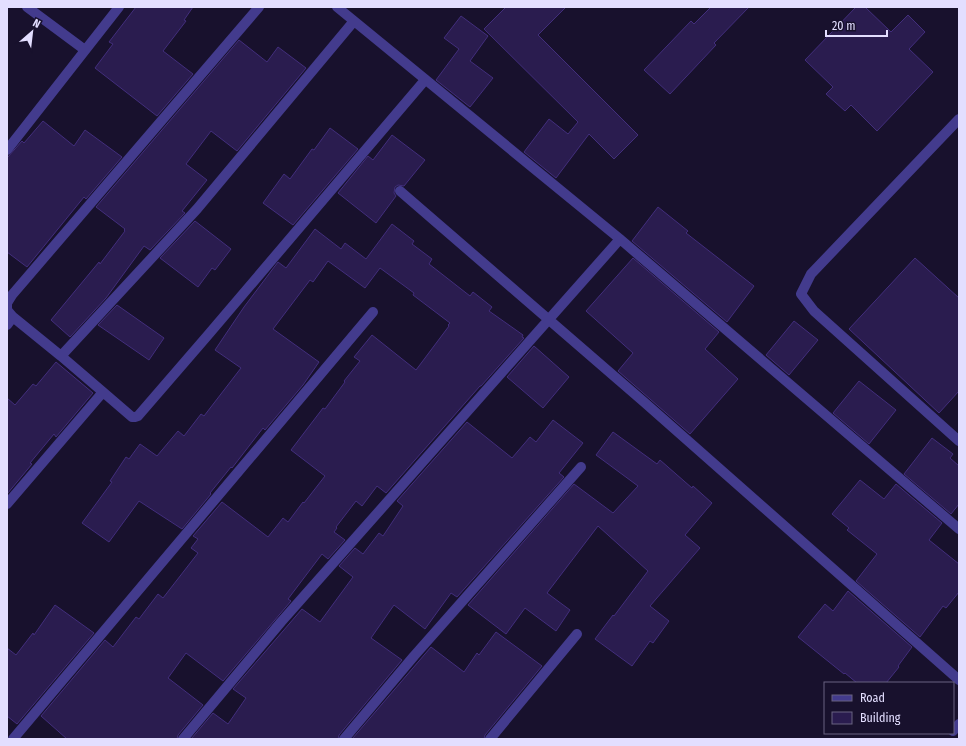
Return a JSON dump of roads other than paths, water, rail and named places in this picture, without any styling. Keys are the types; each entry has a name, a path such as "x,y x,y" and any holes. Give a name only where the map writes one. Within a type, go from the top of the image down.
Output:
{"street":[{"path":"27,7 85,50"},
{"path":"7,150 119,7"},
{"path":"259,7 12,295 7,303 10,321 61,356 132,417 138,416 208,336 426,80"},
{"path":"338,7 620,239 959,530"},
{"path":"61,356 197,209 354,21"},
{"path":"959,119 811,274 801,294 814,311 959,441"},
{"path":"400,191 959,680"},
{"path":"183,739 287,616 620,239"},
{"path":"13,739 373,312"},
{"path":"7,504 103,392"},
{"path":"344,739 414,656 581,467"},
{"path":"490,739 577,634"}]}
